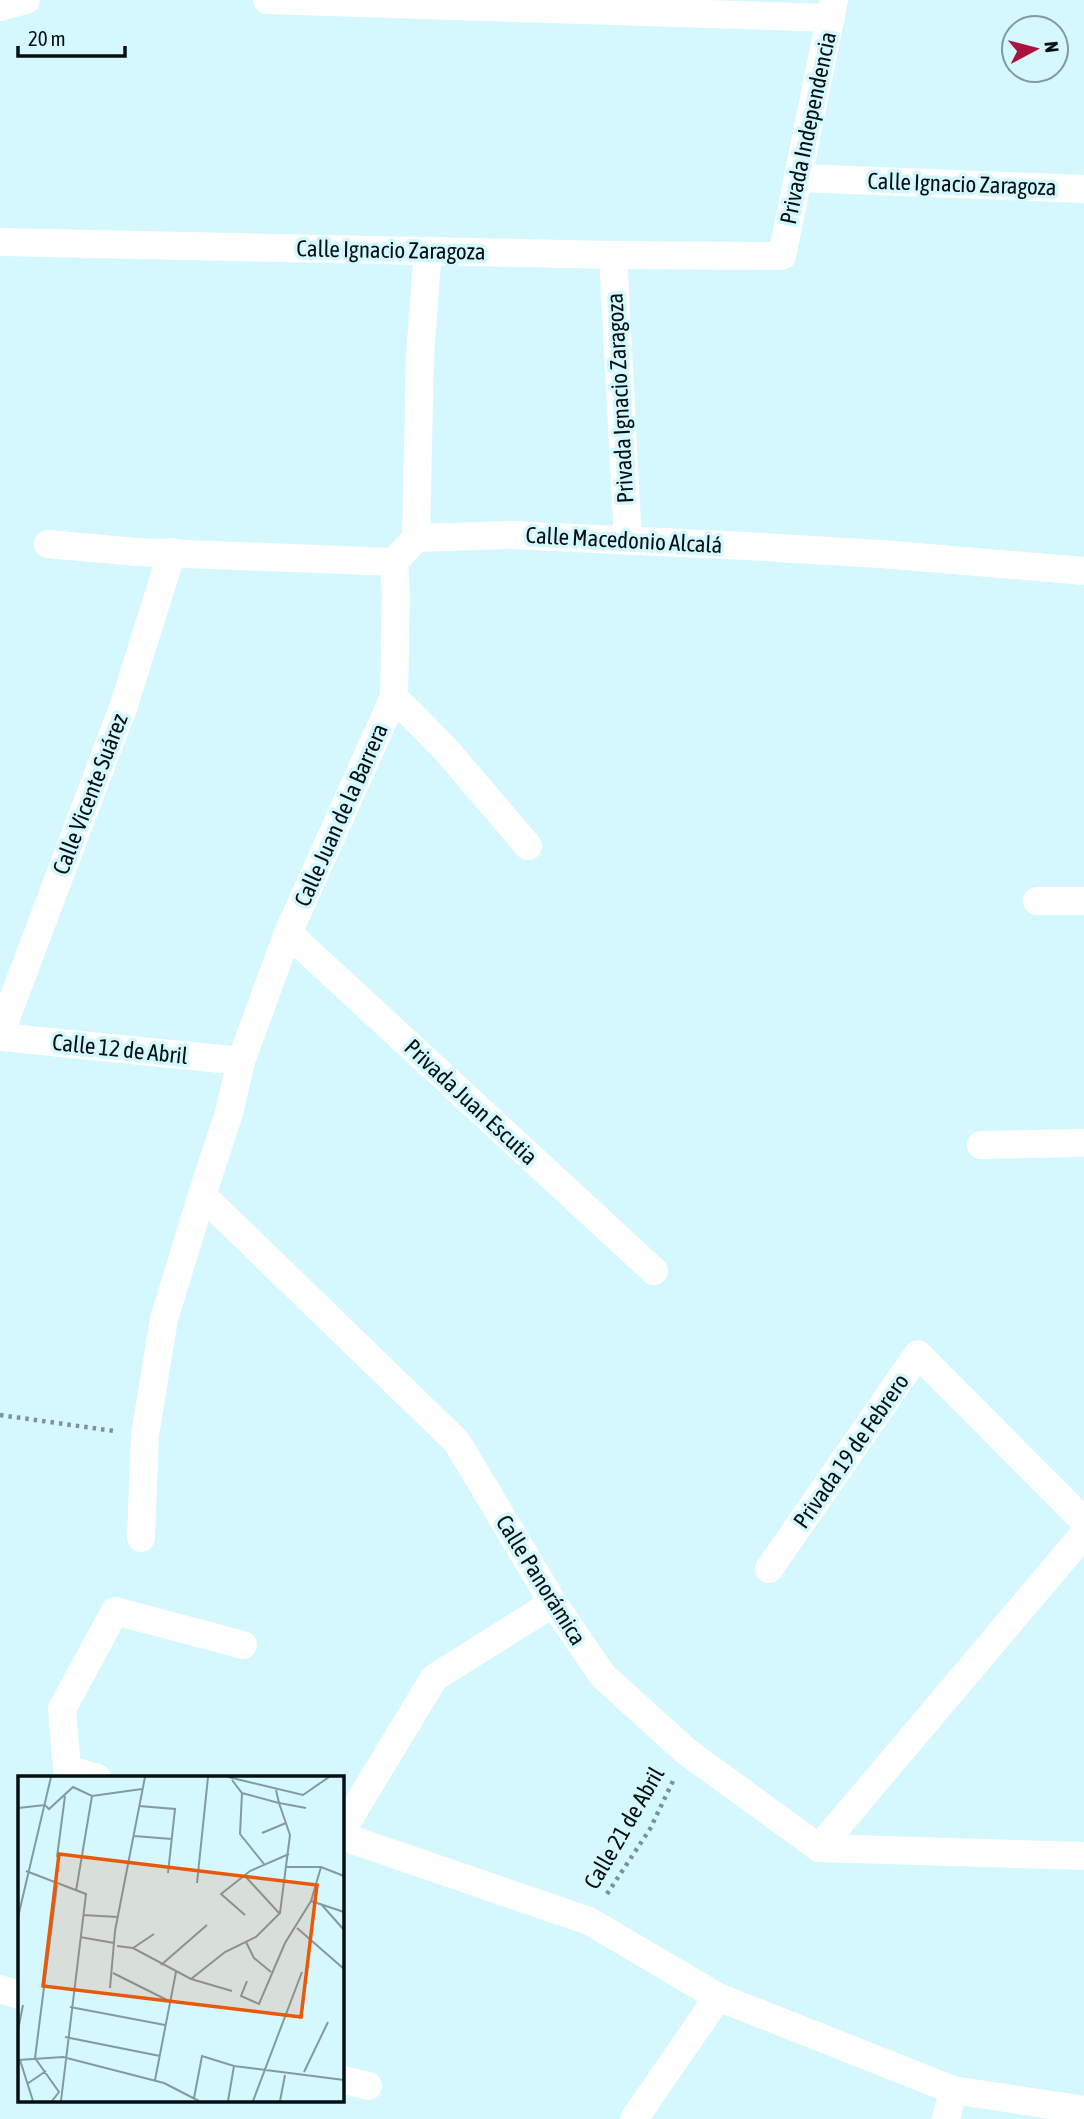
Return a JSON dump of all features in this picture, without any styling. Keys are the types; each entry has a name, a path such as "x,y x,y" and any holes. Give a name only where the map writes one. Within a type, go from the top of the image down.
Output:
{"street":[{"path":"0,7 26,0"},
{"path":"267,0 833,9"},
{"name":"Privada Independencia","path":"782,256 833,9"},
{"name":"Calle Ignacio Zaragoza","path":"799,178 1084,189"},
{"name":"Calle Ignacio Zaragoza","path":"0,242 782,256"},
{"path":"48,544 136,552 394,562 416,538 420,355 428,251"},
{"name":"Privada Ignacio Zaragoza","path":"613,255 628,541"},
{"name":"Calle Macedonio Alcalá","path":"416,538 511,535 881,554 1084,571"},
{"name":"Calle Vicente Suárez","path":"0,1035 124,705 172,552"},
{"name":"Calle Juan de la Barrera","path":"241,1061 288,933 394,697 394,562"},
{"path":"394,697 448,752 528,846"},
{"path":"1037,901 1084,901"},
{"name":"Privada Juan Escutia","path":"288,933 654,1271"},
{"name":"Calle 12 de Abril","path":"0,1035 241,1061"},
{"path":"141,1538 145,1435 164,1319 229,1113 241,1061"},
{"path":"981,1145 1084,1143"},
{"name":"Calle Panorámica","path":"202,1195 457,1442 553,1603 603,1676 687,1752 819,1848"},
{"name":"Privada 19 de Febrero","path":"769,1569 918,1354 1084,1521"},
{"path":"819,1848 1084,1534"},
{"path":"343,1831 434,1678 553,1603"},
{"path":"90,1776 67,1769 62,1709 116,1611 243,1645"},
{"path":"343,1835 589,1921 718,1997 953,2090 1084,2110"},
{"path":"819,1848 1084,1856"},
{"path":"0,1990 18,1994"},
{"path":"634,2119 718,1997"},
{"path":"343,2080 368,2086"},
{"path":"946,2119 953,2090"}],"path":[{"path":"0,1415 145,1435"},
{"name":"Calle 21 de Abril","path":"589,1921 650,1829 687,1752"}]}
